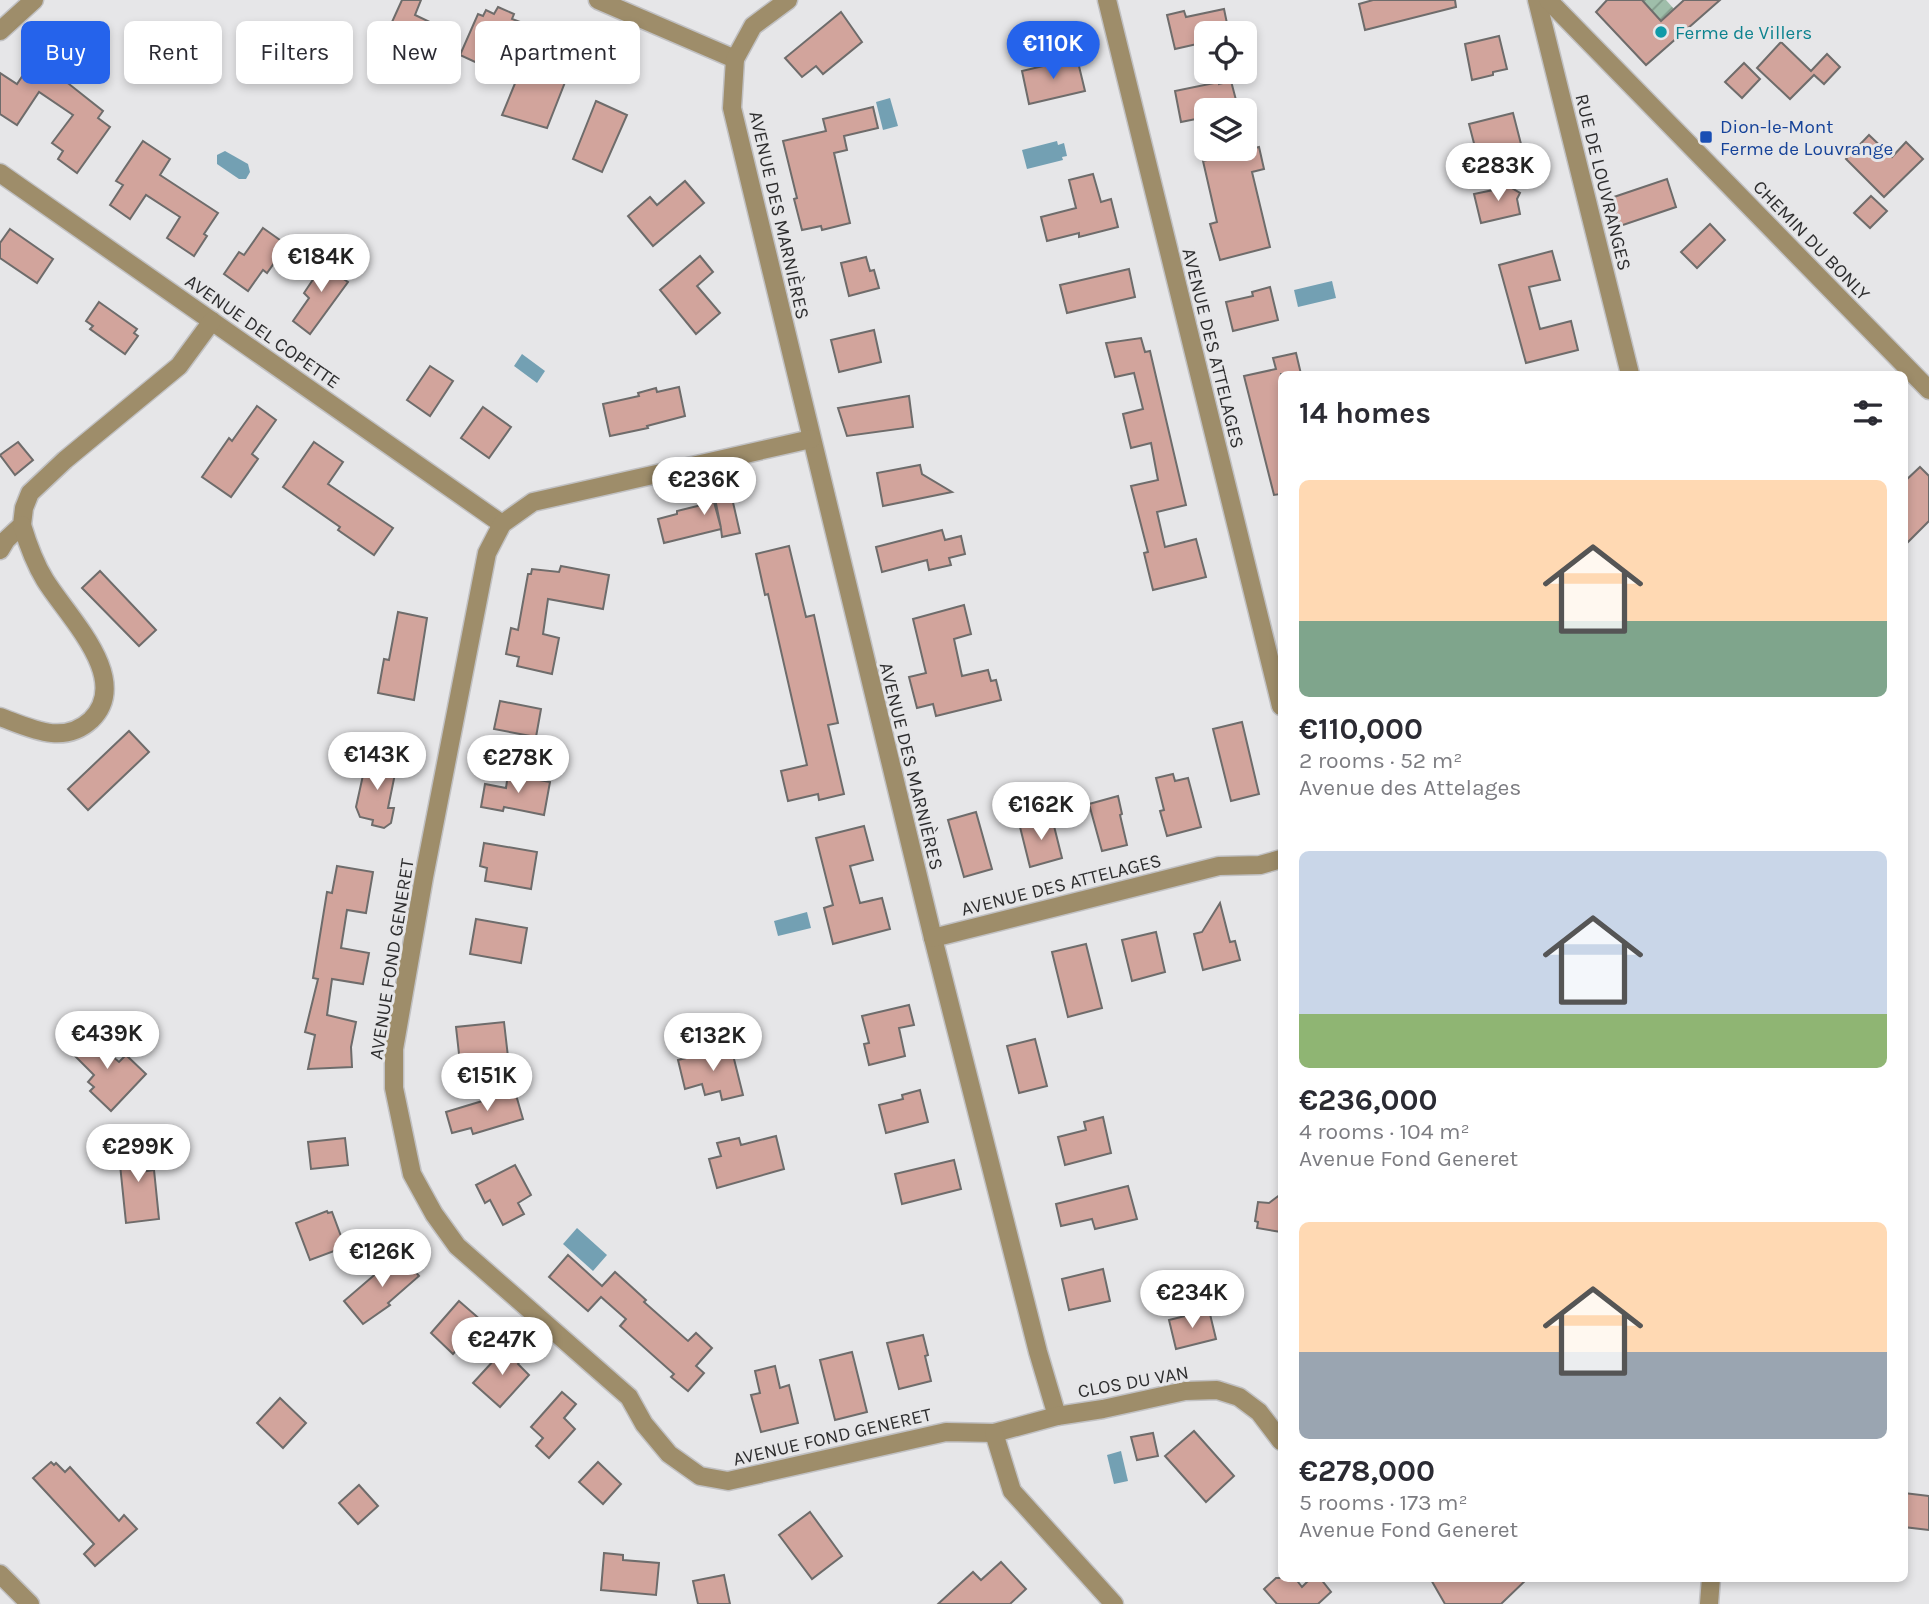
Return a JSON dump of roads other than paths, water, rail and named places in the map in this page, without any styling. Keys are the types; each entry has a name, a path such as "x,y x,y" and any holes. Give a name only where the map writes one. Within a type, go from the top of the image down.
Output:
{"street":[{"path":"0,31 34,0"},
{"path":"598,0 735,59 753,26 788,0"},
{"name":"AVENUE DES ATTELAGES","path":"1107,0 1278,694"},
{"name":"RUE DE LOUVRANGES","path":"1536,0 1629,371"},
{"name":"CHEMIN DU BONLY","path":"1548,0 1929,390"},
{"name":"AVENUE DES MARNIÈRES","path":"735,59 733,108 811,439 933,938 1038,1352 1057,1416"},
{"name":"AVENUE DEL COPETTE","path":"0,173 502,524"},
{"path":"0,717 46,733 69,732 91,719 104,695 106,680 100,663 36,564 22,525 24,508 30,493 65,460 178,366 212,321"},
{"name":"AVENUE FOND GENERET","path":"811,439 533,502 502,524 487,553 424,877 394,1049 394,1088 412,1174 457,1246 629,1396 643,1424 669,1454 700,1476 727,1481 946,1432 994,1433"},
{"path":"0,550 6,540 22,525"},
{"name":"AVENUE DES ATTELAGES","path":"933,938 1219,866 1261,865 1278,860"},
{"name":"CLOS DU VAN","path":"1057,1416 1185,1391 1217,1390 1239,1398 1259,1412 1278,1437"},
{"path":"1057,1416 994,1433 1012,1491 1114,1604"},
{"path":"0,1574 30,1604"},
{"path":"1709,1604 1711,1582"}],"water":[{"path":"890,98 898,126 883,130 876,102"},
{"path":"1057,141 1058,145 1064,143 1067,156 1062,157 1063,160 1027,169 1022,150"},
{"path":"225,151 248,164 250,172 246,179 239,179 217,164 217,155"},
{"path":"1332,281 1336,298 1298,307 1294,290"},
{"path":"522,354 545,371 537,383 514,366"},
{"path":"807,912 811,928 778,936 774,921"},
{"path":"577,1228 607,1255 593,1271 563,1244"},
{"path":"1121,1451 1128,1481 1114,1484 1107,1455"}],"place":[{"name":"Ferme de Villers","path":"1661,32"},
{"name":"Dion-le-Mont Ferme de Louvrange","path":"1706,137"}]}
